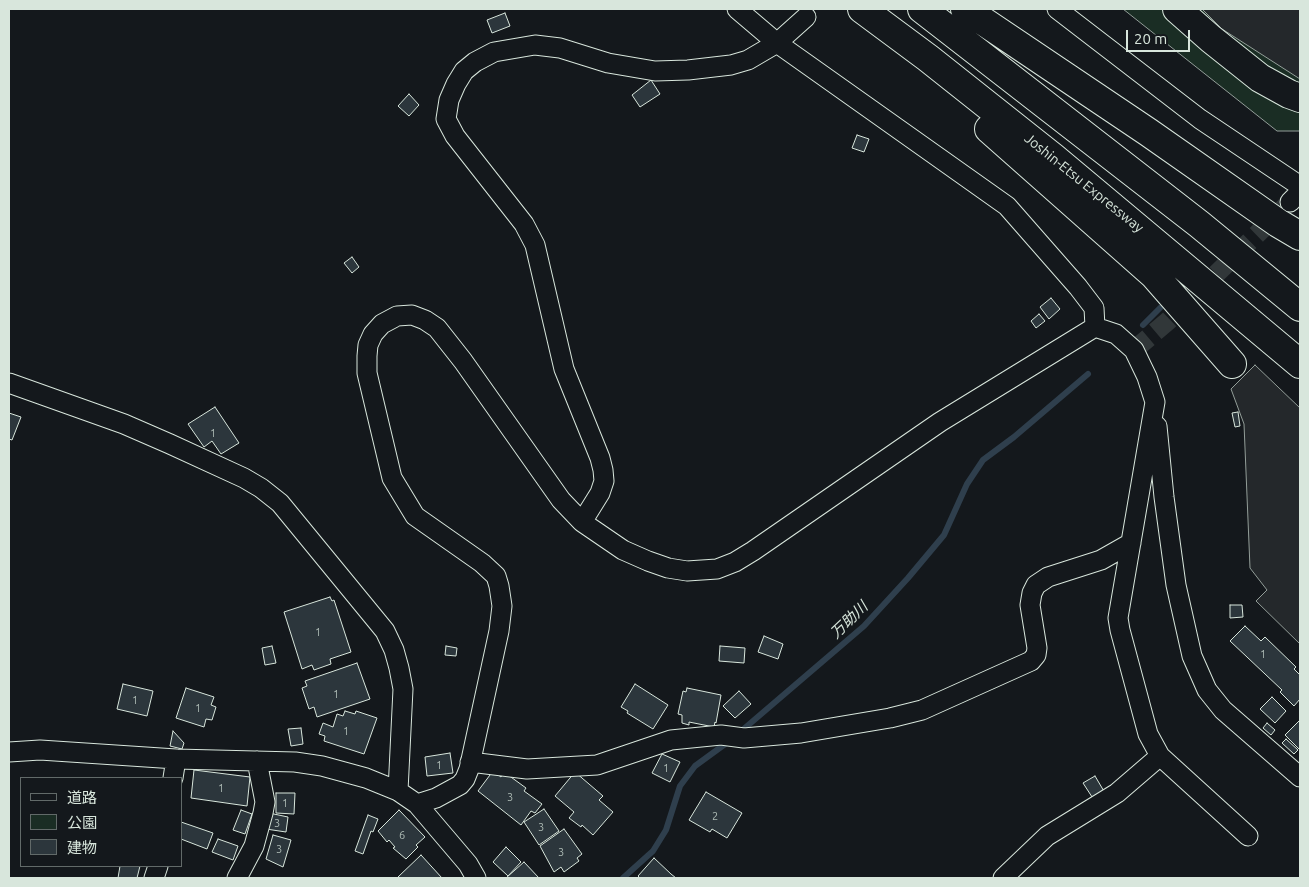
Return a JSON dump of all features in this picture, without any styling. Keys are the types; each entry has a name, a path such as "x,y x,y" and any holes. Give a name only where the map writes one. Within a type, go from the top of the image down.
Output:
{"highway":[{"path":"853,9 1154,274 1232,364"},
{"name":"Joshin-Etsu Expressway","path":"862,9 1054,158 1300,364"},
{"path":"922,9 1184,212 1300,307"},
{"path":"965,9 1148,132 1278,223 1300,236"},
{"path":"1177,9 1210,39 1260,78 1288,94 1300,98"}],"street":[{"path":"738,9 777,43 1007,206 1094,308 1095,327"},
{"path":"1057,9 1200,118 1300,186"},
{"path":"582,522 600,493 604,481 603,470 564,369 535,245 524,224 455,136 446,120 449,100 464,71 475,62 494,52 511,48 535,45 560,48 617,64 654,71 688,70 732,65 748,60 777,43 806,17"},
{"path":"417,804 450,792 465,779 499,631 502,606 500,586 496,576 482,563 415,516 392,478 367,373 368,345 372,334 382,324 397,316 412,315 425,320 437,328 463,361 561,500 582,522 624,550 668,568 687,571 717,569 735,562 940,422 1095,327 1116,334 1134,350 1147,377 1155,402 1164,497 1176,585 1192,656 1207,690 1223,710 1300,777"},
{"path":"9,383 124,424 154,437 244,478 280,503 385,631 394,650 402,689 398,791"},
{"path":"1155,402 1118,618 1120,630 1148,734 1160,756 1248,836"},
{"path":"470,762 528,769 597,765 671,740 721,735 744,738 801,733 922,710 1031,661 1036,655 1037,648 1030,605 1032,593 1036,585 1048,577 1102,560 1131,543"},
{"path":"9,752 40,750 176,759 295,762 322,766 366,778 398,791 417,804 468,864 476,878"},
{"path":"1002,878 1047,836 1118,793 1160,756"},
{"path":"173,777 176,759"},
{"path":"237,878 254,846 265,802 257,761"}],"green space":[{"path":"1123,9 1300,9 1300,131 1277,131"}],"shaded area":[{"path":"1202,9 1300,9 1300,79 1222,29"},
{"path":"1255,365 1300,408 1300,644 1256,601 1267,590 1250,568 1244,424 1231,389"}],"building":[{"path":"505,13 510,26 492,33 487,20"},
{"path":"651,80 660,94 640,107 632,95"},
{"path":"409,94 419,105 409,116 398,106"},
{"path":"857,135 869,139 864,152 852,148"},
{"path":"352,257 359,267 352,273 344,263"},
{"path":"1051,298 1060,309 1049,319 1040,307"},
{"path":"1039,314 1045,321 1036,328 1031,321"},
{"path":"215,407 239,443 221,454 212,441 204,447 188,424"},
{"path":"1238,412 1240,426 1235,427 1232,413"},
{"path":"9,413 21,417 12,440 9,439"},
{"path":"330,597 332,601 334,600 351,652 330,659 331,664 314,670 312,665 302,669 284,612"},
{"path":"1230,605 1242,605 1243,617 1230,618"},
{"path":"1245,626 1261,641 1265,637 1296,667 1294,669 1300,675 1300,699 1294,706 1280,692 1282,690 1230,641"},
{"path":"764,636 783,644 778,659 758,652"},
{"path":"272,646 276,663 265,665 262,648"},
{"path":"446,646 457,648 456,656 445,655"},
{"path":"720,646 745,648 744,663 719,661"},
{"path":"357,663 370,699 317,717 314,707 309,709 302,688 307,686 305,681"},
{"path":"123,684 153,691 147,716 117,709"},
{"path":"635,684 668,705 653,729 627,713 628,711 621,707"},
{"path":"186,688 214,697 211,705 216,707 212,720 206,719 204,727 176,718"},
{"path":"687,688 721,695 714,727 689,722 689,725 682,723 682,715 678,714 683,691 686,692"},
{"path":"739,691 751,704 735,718 723,706"},
{"path":"1272,697 1286,711 1275,723 1260,709"},
{"path":"345,711 355,714 356,711 377,718 364,754 324,741 325,736 319,734 323,723 333,727 337,714 343,716"},
{"path":"1300,720 1300,750 1285,735"},
{"path":"1267,723 1275,730 1271,735 1263,728"},
{"path":"301,728 303,744 291,746 288,729"},
{"path":"173,731 184,743 182,749 170,746"},
{"path":"1286,739 1298,750 1294,754 1282,743"},
{"path":"450,753 453,773 427,776 425,757"},
{"path":"662,754 680,762 670,782 652,773"},
{"path":"194,770 250,777 247,806 191,798"},
{"path":"493,771 501,777 504,772 526,788 524,791 542,804 535,813 531,811 521,825 478,791"},
{"path":"575,772 603,796 599,800 613,812 593,835 582,825 581,827 569,818 574,812 555,796"},
{"path":"1095,776 1105,793 1094,800 1083,783"},
{"path":"706,792 742,813 727,838 712,829 710,832 689,820"},
{"path":"276,793 295,793 294,814 276,813"},
{"path":"544,809 559,831 539,845 524,822"},
{"path":"241,810 252,814 245,834 233,830"},
{"path":"399,810 425,837 416,845 418,847 406,859 378,831"},
{"path":"269,813 288,817 286,832 266,829"},
{"path":"368,815 378,819 373,832 371,831 363,854 355,851"},
{"path":"182,822 213,833 207,849 182,839"},
{"path":"564,829 582,854 577,858 579,861 564,872 561,867 554,872 540,846"},
{"path":"273,835 291,840 283,867 266,859"},
{"path":"218,839 238,846 233,860 212,852"},
{"path":"506,847 521,862 508,876 493,862"},
{"path":"421,855 442,878 398,877"},
{"path":"654,858 676,878 640,878 638,876"},
{"path":"524,862 539,878 506,878"},
{"path":"120,867 140,867 137,878 118,878"}],"waterway":[{"name":"万助川","path":"1143,325 1160,308"},
{"name":"万助川","path":"739,733 864,626 908,578 944,535 967,484 983,460 1014,437 1088,374"},
{"name":"万助川","path":"623,878 653,851 666,830 680,786 695,766 732,739"}],"tunnel":[{"path":"1134,350 1168,321 1290,202"}]}
